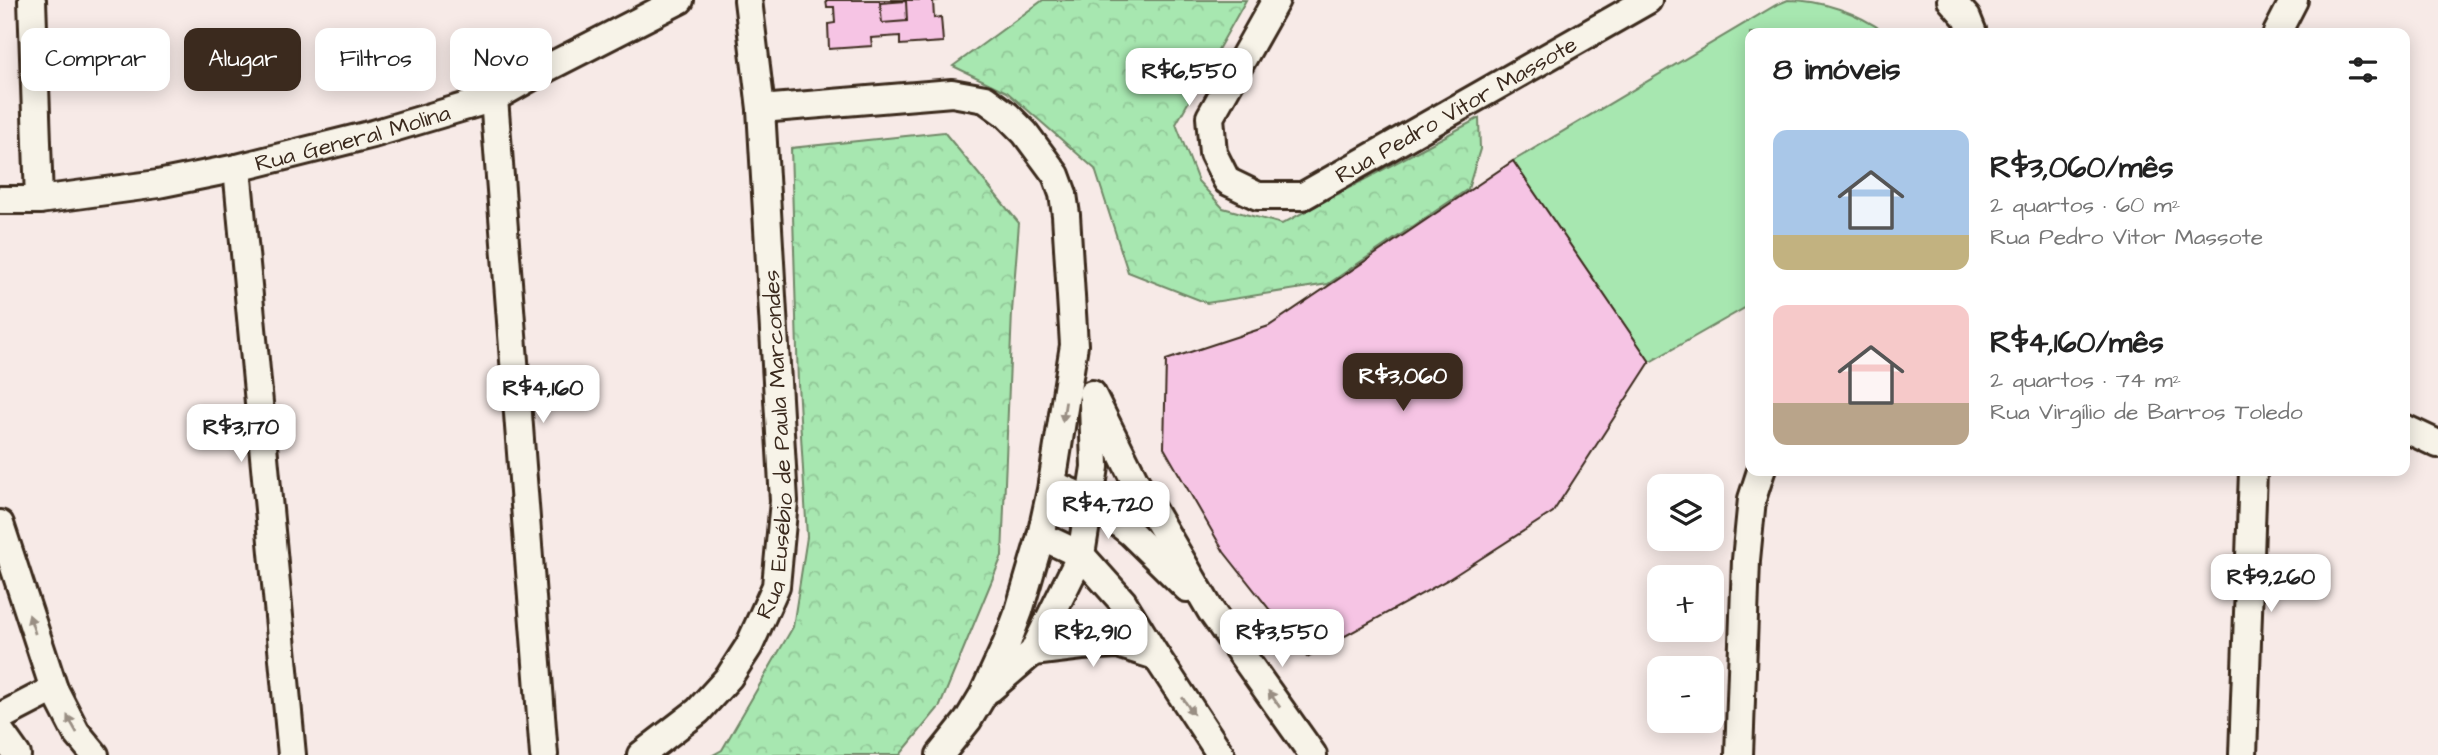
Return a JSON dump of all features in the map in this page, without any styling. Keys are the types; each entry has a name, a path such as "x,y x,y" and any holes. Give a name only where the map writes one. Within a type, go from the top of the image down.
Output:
{"street":[{"path":"32,0 39,201"},
{"name":"Rua General Molina","path":"0,200 39,201 158,184 237,168 373,134 495,98 547,68 680,0"},
{"name":"Rua Eusébio de Paula Marcondes","path":"641,755 698,711 729,677 749,646 776,586 784,500 761,109 748,0"},
{"name":"Rua Pedro Vitor Massote","path":"1276,0 1210,117 1213,153 1227,181 1258,197 1303,196 1648,0"},
{"path":"1951,0 1967,18 1971,28"},
{"path":"2280,28 2294,0"},
{"path":"761,109 952,93 985,99 1025,133 1056,175 1063,194 1074,345 1041,537 1019,611 983,695 968,720 940,755"},
{"path":"495,98 544,755"},
{"path":"237,168 292,755"},
{"path":"1074,345 1093,394 1134,479 1211,611 1313,755"},
{"path":"983,695 1033,652 1081,555 1095,467 1093,394"},
{"path":"2410,431 2438,444"},
{"path":"1738,755 1746,560 1752,499 1759,476"},
{"path":"2243,755 2253,476"},
{"path":"1052,484 1091,501 1130,533 1211,611"},
{"path":"0,524 54,689 76,732 95,755"},
{"path":"1041,537 1081,555 1123,602 1221,755"},
{"path":"1033,652 1118,644 1156,656"},
{"path":"0,717 54,689"},
{"path":"0,731 17,755"}],"green space":[{"path":"1043,0 1246,0 1176,124 1198,181 1223,208 1282,224 1479,118 1480,149 1468,189 1328,284 1207,303 1128,272 1095,169 1007,92 953,66"},
{"path":"1788,0 1814,2 1864,19 1878,28 1745,28 1745,308 1650,362 1513,161"},
{"path":"944,132 1019,223 1012,312 1002,556 940,706 900,755 713,755 722,750 793,627 807,537 798,384 791,148"}],"building":[{"path":"826,0 940,0 933,1 934,18 941,17 943,42 900,45 900,36 871,38 872,46 829,49 828,24 835,23 834,7 827,7"},
{"path":"906,1 907,21 882,23 880,3"},
{"path":"1513,161 1650,362 1553,512 1449,579 1307,657 1224,552 1164,448 1166,360 1269,326"}]}
